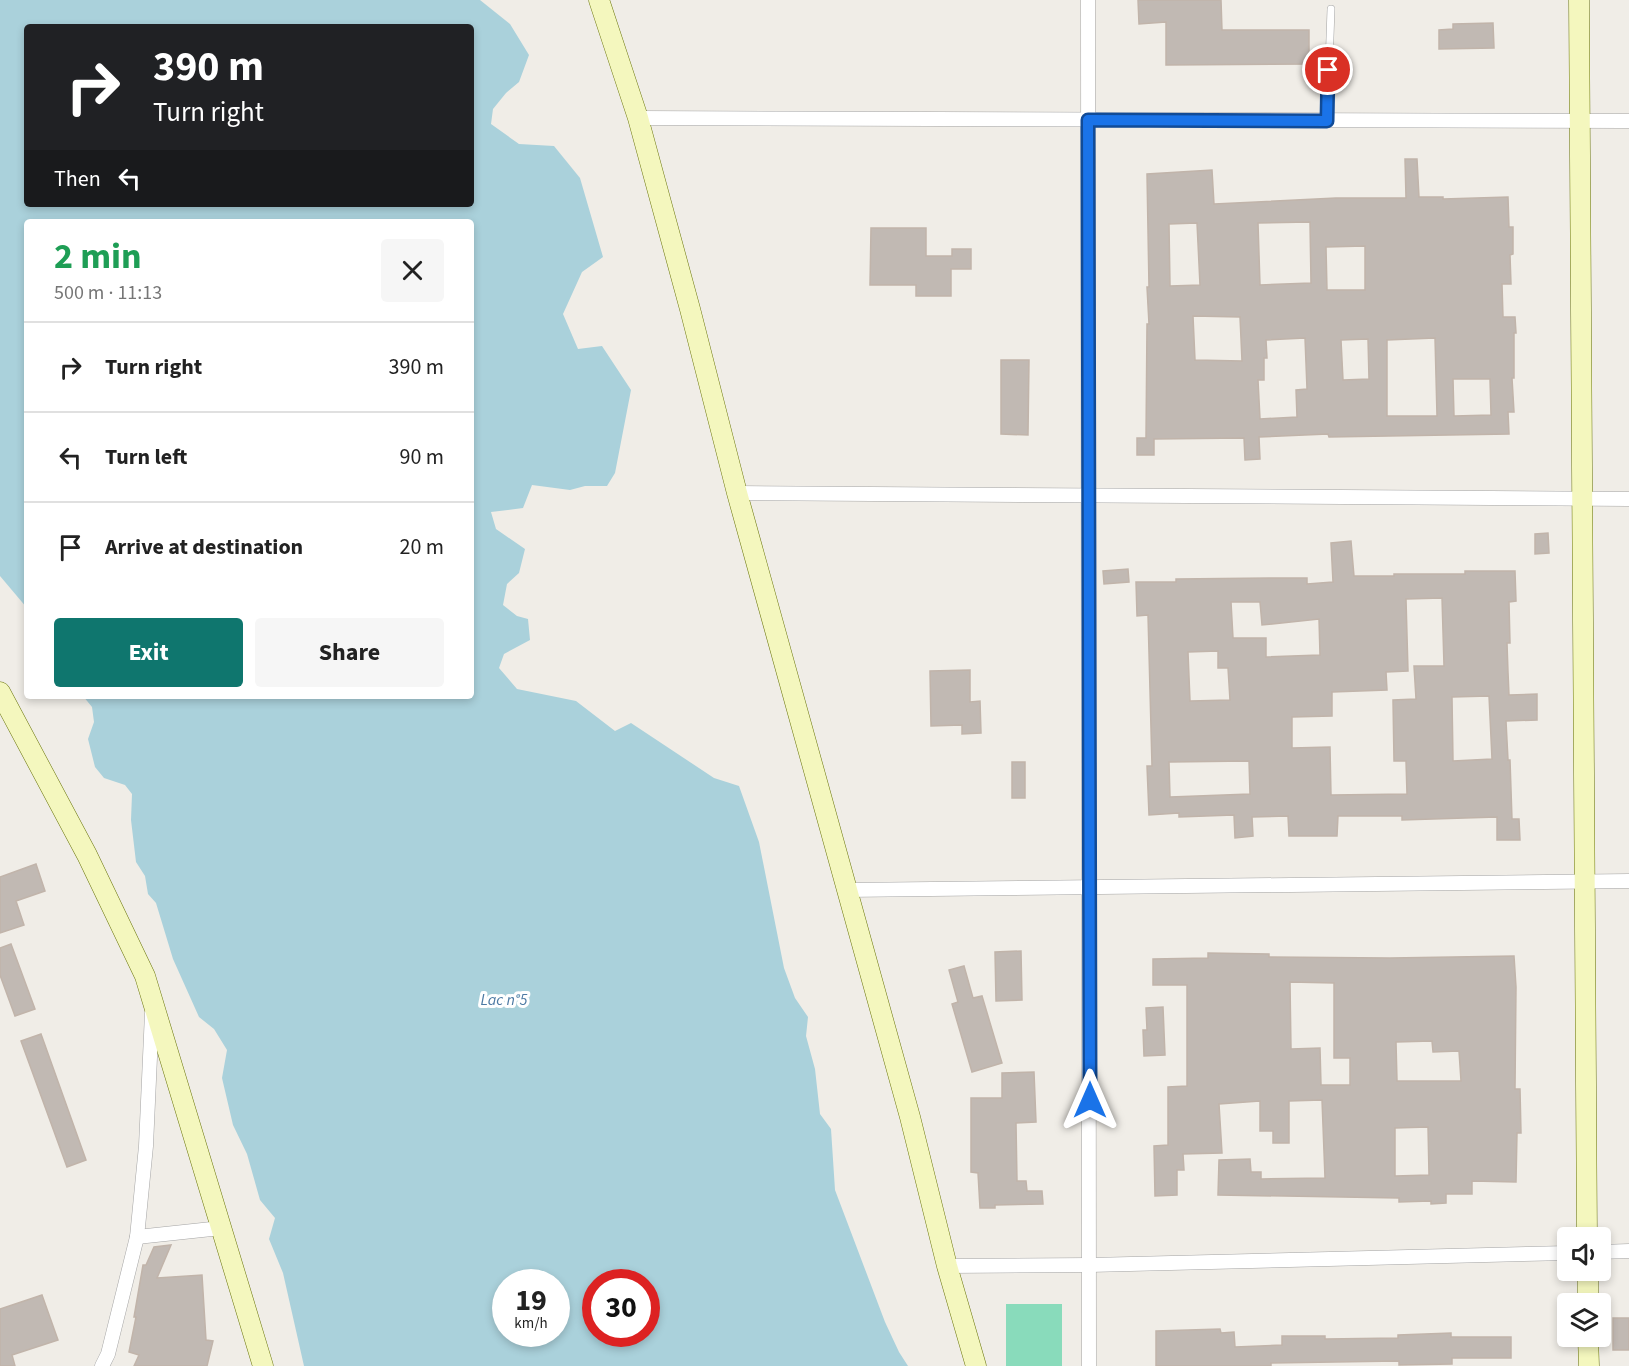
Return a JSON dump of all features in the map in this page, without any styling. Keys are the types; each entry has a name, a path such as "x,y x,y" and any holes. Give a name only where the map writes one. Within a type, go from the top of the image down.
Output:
{"street":[{"path":"599,0 638,118 737,493 910,1117 947,1266 976,1366"},
{"path":"1088,0 1089,1366"},
{"path":"1579,0 1587,1227"},
{"path":"638,118 1629,121"},
{"path":"737,493 1629,499"},
{"path":"0,692 87,855 145,976 263,1366"},
{"path":"846,890 1629,881"},
{"path":"102,1366 108,1354 137,1237 146,1146 152,996"},
{"path":"137,1237 221,1228"},
{"path":"1611,1252 1629,1251"},
{"path":"947,1266 1090,1265 1557,1253"},
{"path":"1588,1347 1588,1366"}],"lane":[{"path":"1327,121 1331,9"}],"green space":[{"path":"1006,1304 1062,1304 1062,1366 1006,1366"}],"water":[{"name":"Lac n°5","path":"0,0 480,0 510,24 529,55 519,82 493,109 491,124 519,144 554,146 580,178 603,257 582,272 563,314 578,349 602,346 631,390 615,473 607,486 585,486 570,490 532,485 523,508 491,512 496,529 525,549 519,573 507,584 503,605 517,616 528,619 530,640 504,654 499,668 517,689 576,701 615,731 631,723 714,778 739,786 759,842 784,968 795,998 808,1017 806,1036 815,1069 820,1114 831,1129 835,1190 885,1322 908,1366 304,1366 283,1273 269,1239 275,1218 260,1200 247,1154 233,1125 222,1078 227,1050 214,1029 199,1017 173,959 156,903 148,894 145,876 136,862 131,820 132,794 125,785 104,778 95,767 88,739 94,722 92,707 85,699 474,699 474,219 24,219 24,604 0,576"}],"building":[{"path":"1138,0 1221,0 1222,30 1309,30 1309,64 1166,65 1166,22 1139,24"},
{"path":"1493,23 1494,48 1439,49 1439,30 1453,29 1453,24"},
{"path":"1405,159 1417,159 1419,197 1443,197 1443,199 1508,197 1509,227 1513,227 1513,254 1510,255 1511,284 1502,284 1503,317 1515,317 1516,333 1514,333 1514,378 1512,378 1514,412 1508,412 1509,434 1329,437 1328,434 1259,437 1260,459 1245,460 1244,438 1154,439 1154,455 1137,455 1137,438 1146,438 1147,324 1149,324 1147,174 1212,170 1214,204 1336,198 1406,198","holes":["1310,222 1311,283 1260,285 1258,223","1197,223 1200,285 1170,286 1169,224","1365,246 1365,290 1327,290 1326,247","1193,316 1240,317 1242,361 1195,360","1305,338 1307,389 1296,390 1297,417 1260,419 1258,380 1264,380 1264,358 1267,358 1266,340","1435,338 1437,416 1387,416 1387,340","1368,339 1369,379 1343,380 1341,340","1453,379 1490,379 1491,415 1454,416"]},
{"path":"871,228 926,228 926,256 952,256 952,249 971,249 971,269 951,269 951,296 916,296 916,285 870,285"},
{"path":"1001,360 1029,360 1028,435 1001,434"},
{"path":"1548,533 1549,553 1535,554 1535,534"},
{"path":"1351,541 1354,576 1515,571 1516,601 1509,602 1510,643 1507,643 1509,695 1537,694 1537,720 1506,721 1512,819 1519,819 1520,840 1497,840 1497,817 1402,820 1402,816 1338,816 1337,836 1289,836 1288,816 1252,817 1253,836 1235,838 1234,815 1179,817 1179,813 1149,815 1147,766 1152,766 1148,615 1137,616 1136,582 1176,582 1176,579 1307,578 1307,584 1333,582 1331,543","holes":["1442,598 1444,666 1414,666 1416,699 1393,700 1394,761 1406,761 1407,794 1331,795 1330,747 1292,748 1292,717 1332,716 1332,692 1387,690 1386,672 1408,671 1406,599","1231,602 1260,602 1262,625 1319,619 1320,655 1266,657 1266,638 1233,638","1218,651 1218,668 1228,668 1230,700 1190,701 1188,652","1489,696 1492,759 1453,761 1452,697","1249,761 1250,794 1170,797 1169,762"]},
{"path":"1128,569 1129,582 1104,584 1103,571"},
{"path":"970,670 970,702 980,701 981,733 962,734 962,725 931,726 930,671"},
{"path":"1012,762 1025,762 1025,798 1012,798"},
{"path":"36,864 45,891 16,901 24,925 0,933 0,877"},
{"path":"11,944 35,1009 15,1016 0,975 0,948"},
{"path":"1021,951 1022,1000 996,1001 995,952"},
{"path":"1208,953 1269,954 1269,957 1514,956 1515,1089 1520,1089 1521,1133 1517,1133 1516,1182 1472,1181 1472,1194 1446,1194 1446,1203 1431,1204 1431,1201 1399,1202 1399,1198 1218,1195 1219,1160 1250,1159 1251,1172 1261,1172 1261,1179 1325,1178 1322,1100 1289,1101 1289,1143 1273,1143 1273,1131 1260,1131 1260,1101 1219,1104 1222,1153 1183,1154 1184,1170 1177,1170 1177,1195 1155,1196 1154,1146 1168,1145 1168,1087 1187,1086 1187,985 1153,985 1153,959 1208,958","holes":["1290,982 1334,983 1334,1058 1350,1058 1350,1085 1321,1085 1320,1048 1291,1049","1432,1041 1433,1052 1459,1051 1461,1081 1397,1081 1396,1042","1428,1127 1429,1175 1395,1176 1395,1128"]},
{"path":"964,966 973,998 982,996 1002,1063 972,1072 952,1004 958,1002 949,970"},
{"path":"1163,1007 1165,1055 1144,1056 1143,1030 1147,1030 1146,1008"},
{"path":"41,1034 86,1160 67,1167 21,1041"},
{"path":"1034,1072 1036,1122 1016,1123 1017,1181 1026,1181 1027,1191 1042,1191 1043,1204 995,1205 995,1208 980,1208 978,1173 971,1172 971,1098 1002,1098 1002,1073"},
{"path":"171,1245 157,1278 202,1275 206,1340 213,1341 207,1366 134,1366 139,1355 129,1352 143,1265 146,1265 154,1247"},
{"path":"42,1295 58,1340 12,1355 15,1366 0,1366 0,1309"},
{"path":"1613,1318 1629,1318 1629,1350 1613,1350"},
{"path":"1220,1329 1221,1333 1234,1332 1235,1347 1282,1345 1282,1336 1325,1336 1325,1339 1398,1338 1398,1335 1451,1333 1451,1337 1511,1337 1511,1358 1452,1358 1452,1364 1399,1365 1399,1361 1271,1363 1271,1366 1156,1366 1156,1331"}],"route":[{"path":"1090,1100 1088,120 1327,121 1328,70"}]}
